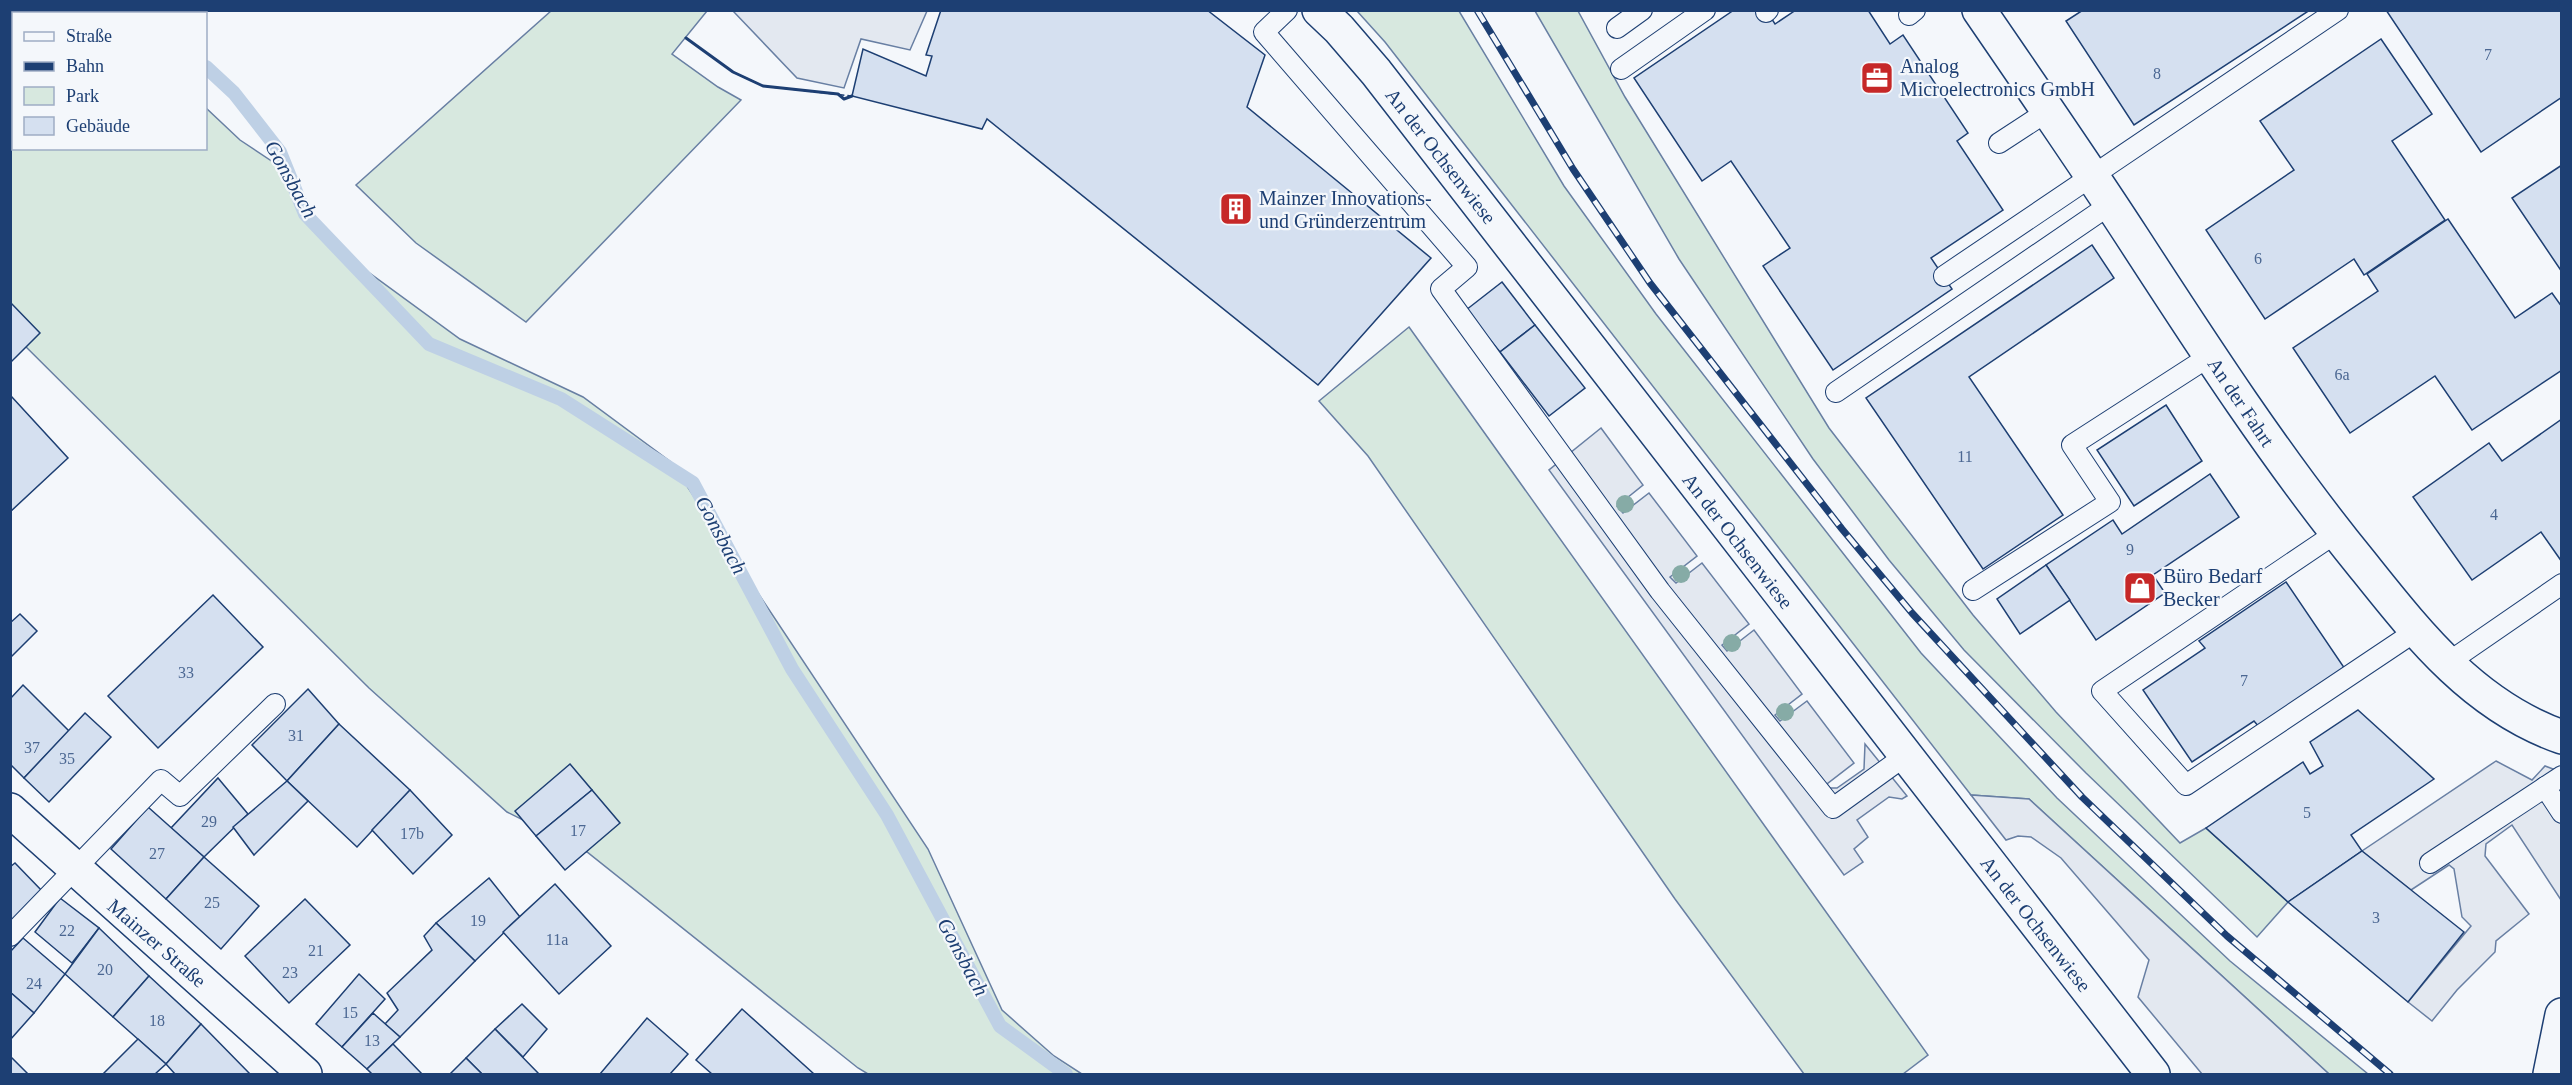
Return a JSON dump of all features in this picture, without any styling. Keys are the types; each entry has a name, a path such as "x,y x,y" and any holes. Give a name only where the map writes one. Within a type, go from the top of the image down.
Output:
{"street":[{"name":"An der Ochsenwiese","path":"1319,10 1339,29 1376,72 2153,1074"},
{"name":"An der Fahrt","path":"1979,10 2287,469 2336,533 2446,664 2503,708 2562,737"},
{"name":"Mainzer Straße","path":"10,810 305,1074"},
{"path":"2550,1074 2562,1015"}],"lane":[{"path":"1287,10 1264,32 1467,267 1441,289 1660,591 1833,808 1905,756"},
{"path":"1617,28 1642,10"},
{"path":"1621,69 1706,10"},
{"path":"1944,276 2338,10"},
{"path":"1999,143 2048,111"},
{"path":"1836,392 2111,204"},
{"path":"1973,590 2110,502 2072,445 2210,356"},
{"path":"2336,533 2103,691 2186,785 2416,631"},
{"path":"2446,664 2562,584"},
{"path":"10,936 160,780 180,796 275,704"},
{"path":"2430,863 2562,776"},
{"path":"2545,787 2562,813"}],"green space":[{"path":"102,10 104,12 12,12 12,150 207,150 207,109 240,140 282,168 327,242 460,339 583,397 671,462 928,849 1002,1010 1054,1056 1082,1074 868,1074 587,852 507,812 369,688 11,332 10,11"},
{"path":"551,11 707,11 672,54 718,87 741,100 526,322 416,243 356,185"},
{"path":"1357,11 1459,11 1564,186 1656,314 1921,653 2057,798 2230,961 2368,1074 2329,1074 2029,799 1971,795 1385,42"},
{"path":"1535,11 1578,11 1625,97 1829,428 1973,615 2056,712 2180,843 2206,828 2288,902 2257,937 2086,773 1964,650 1889,560 1813,459 1679,259"},
{"path":"1409,327 1928,1055 1903,1074 1804,1074 1675,899 1368,456 1319,401"}],"shaded area":[{"path":"733,11 927,11 910,50 861,39 844,88 797,78"},
{"path":"1601,428 1643,485 1617,506 1623,513 1649,493 1697,556 1670,577 1676,583 1702,563 1749,624 1722,645 1727,651 1754,630 1802,694 1775,715 1780,721 1807,701 1854,763 1827,784 1830,788 1837,788 1864,769 1865,744 1907,796 1902,799 1889,797 1857,820 1868,837 1854,849 1863,862 1844,875 1549,470"},
{"path":"2496,761 2532,780 2545,766 2561,772 2561,900 2512,825 2486,844 2485,856 2529,914 2496,941 2495,952 2457,990 2432,1021 2408,1002 2471,926 2462,917 2454,869 2449,865 2411,890 2362,851"},
{"path":"1971,795 2029,799 2329,1074 2202,1074 2138,997 2149,960 2061,858 2031,837 2018,836 2006,840"}],"building":[{"name":"Mainzer Innovations- und Gründerzentrum","path":"941,10 1207,10 1265,55 1247,107 1431,258 1318,385 987,119 982,129 852,96 863,49 926,76 932,56 926,55"},
{"path":"1734,10 1766,10 1775,24 1796,10 1868,10 1890,44 1903,35 1968,133 1957,141 2003,210 1931,258 1952,289 1833,370 1763,266 1790,248 1731,161 1702,181 1634,78"},
{"path":"2083,10 2310,10 2134,125 2066,21"},
{"path":"2386,10 2562,10 2562,97 2481,152"},
{"path":"2381,39 2432,114 2392,141 2445,220 2364,275 2354,259 2265,319 2206,230 2294,170 2260,121"},
{"path":"2562,165 2562,272 2512,198"},
{"path":"2448,219 2515,318 2552,293 2562,307 2562,370 2472,430 2435,376 2350,433 2293,348 2378,291 2367,274"},
{"path":"2092,245 2114,278 1969,377 2063,515 1983,569 1866,398"},
{"path":"1502,282 1535,325 1500,352 1466,310"},
{"path":"10,302 40,333 10,363"},
{"path":"1535,325 1585,388 1549,416 1500,352"},
{"path":"10,396 68,458 10,512"},
{"path":"2166,405 2202,461 2134,506 2097,450"},
{"path":"2562,419 2562,562 2541,532 2472,580 2413,497 2489,443 2502,461"},
{"path":"2210,474 2239,517 2153,575 2165,593 2096,640 2046,565 2113,520 2122,534"},
{"path":"2046,565 2070,600 2020,634 1997,599"},
{"path":"2286,582 2345,669 2259,727 2254,721 2192,762 2143,690 2205,648 2199,641"},
{"path":"213,595 263,647 158,748 108,696"},
{"path":"20,614 37,631 10,658 10,623"},
{"path":"23,685 69,731 24,778 10,764 10,699"},
{"path":"308,689 339,724 287,781 252,745"},
{"path":"2358,710 2434,779 2351,835 2362,851 2288,902 2206,828 2303,762 2310,774 2323,766 2310,742"},
{"path":"85,713 111,737 49,802 24,778"},
{"path":"339,724 410,790 357,847 287,781"},
{"path":"570,764 592,790 536,836 515,811"},
{"path":"218,778 248,814 204,857 171,828"},
{"path":"287,781 308,801 254,855 233,827"},
{"path":"410,790 452,835 413,874 372,830"},
{"path":"592,790 620,823 565,870 536,836"},
{"path":"148,807 204,857 166,899 111,849"},
{"path":"2362,851 2464,932 2408,1002 2288,902"},
{"path":"204,857 259,906 221,949 166,899"},
{"path":"15,863 43,892 10,923 10,867"},
{"path":"489,878 520,917 475,961 436,923"},
{"path":"555,884 611,946 559,994 503,932"},
{"path":"60,898 99,928 72,963 35,932"},
{"path":"305,899 350,945 289,1003 245,956"},
{"path":"436,923 475,961 400,1037 385,1024 398,1010 387,993 432,950 424,936"},
{"path":"99,928 149,976 113,1017 65,974"},
{"path":"23,938 65,974 34,1013 10,992 10,952"},
{"path":"359,974 385,999 342,1047 316,1024"},
{"path":"149,976 201,1024 166,1064 113,1017"},
{"path":"10,992 34,1013 10,1040"},
{"path":"522,1004 547,1029 523,1057 495,1029"},
{"path":"742,1009 814,1074 712,1074 696,1060"},
{"path":"373,1013 400,1037 367,1069 342,1047"},
{"path":"647,1018 688,1054 670,1074 600,1074"},
{"path":"201,1024 250,1074 175,1074 166,1064"},
{"path":"495,1029 539,1074 482,1074 466,1058"},
{"path":"138,1039 166,1064 155,1074 103,1074"},
{"path":"393,1044 422,1074 372,1074 367,1069"},
{"path":"10,1056 28,1074 10,1074"},
{"path":"466,1058 482,1074 450,1074"}],"waterway":[{"name":"Gonsbach","path":"207,68 234,93 280,152 305,214 429,344 561,399 693,483 792,669 887,815 1000,1026 1066,1074"}],"railway":[{"path":"1477,10 1573,169 1650,283 1842,529 1912,613 2082,797 2227,936 2390,1074"}],"fence":[{"path":"686,38 733,72 763,86 852,96"}],"wall":[{"path":"686,38 733,72 763,86 838,94 844,99 852,96"}],"place":[{"name":"Analog Microelectronics GmbH","path":"1877,78"},
{"name":"Mainzer Innovations- und Gründerzentrum","path":"1236,209"},
{"name":"Büro Bedarf Becker","path":"2140,588"}]}
